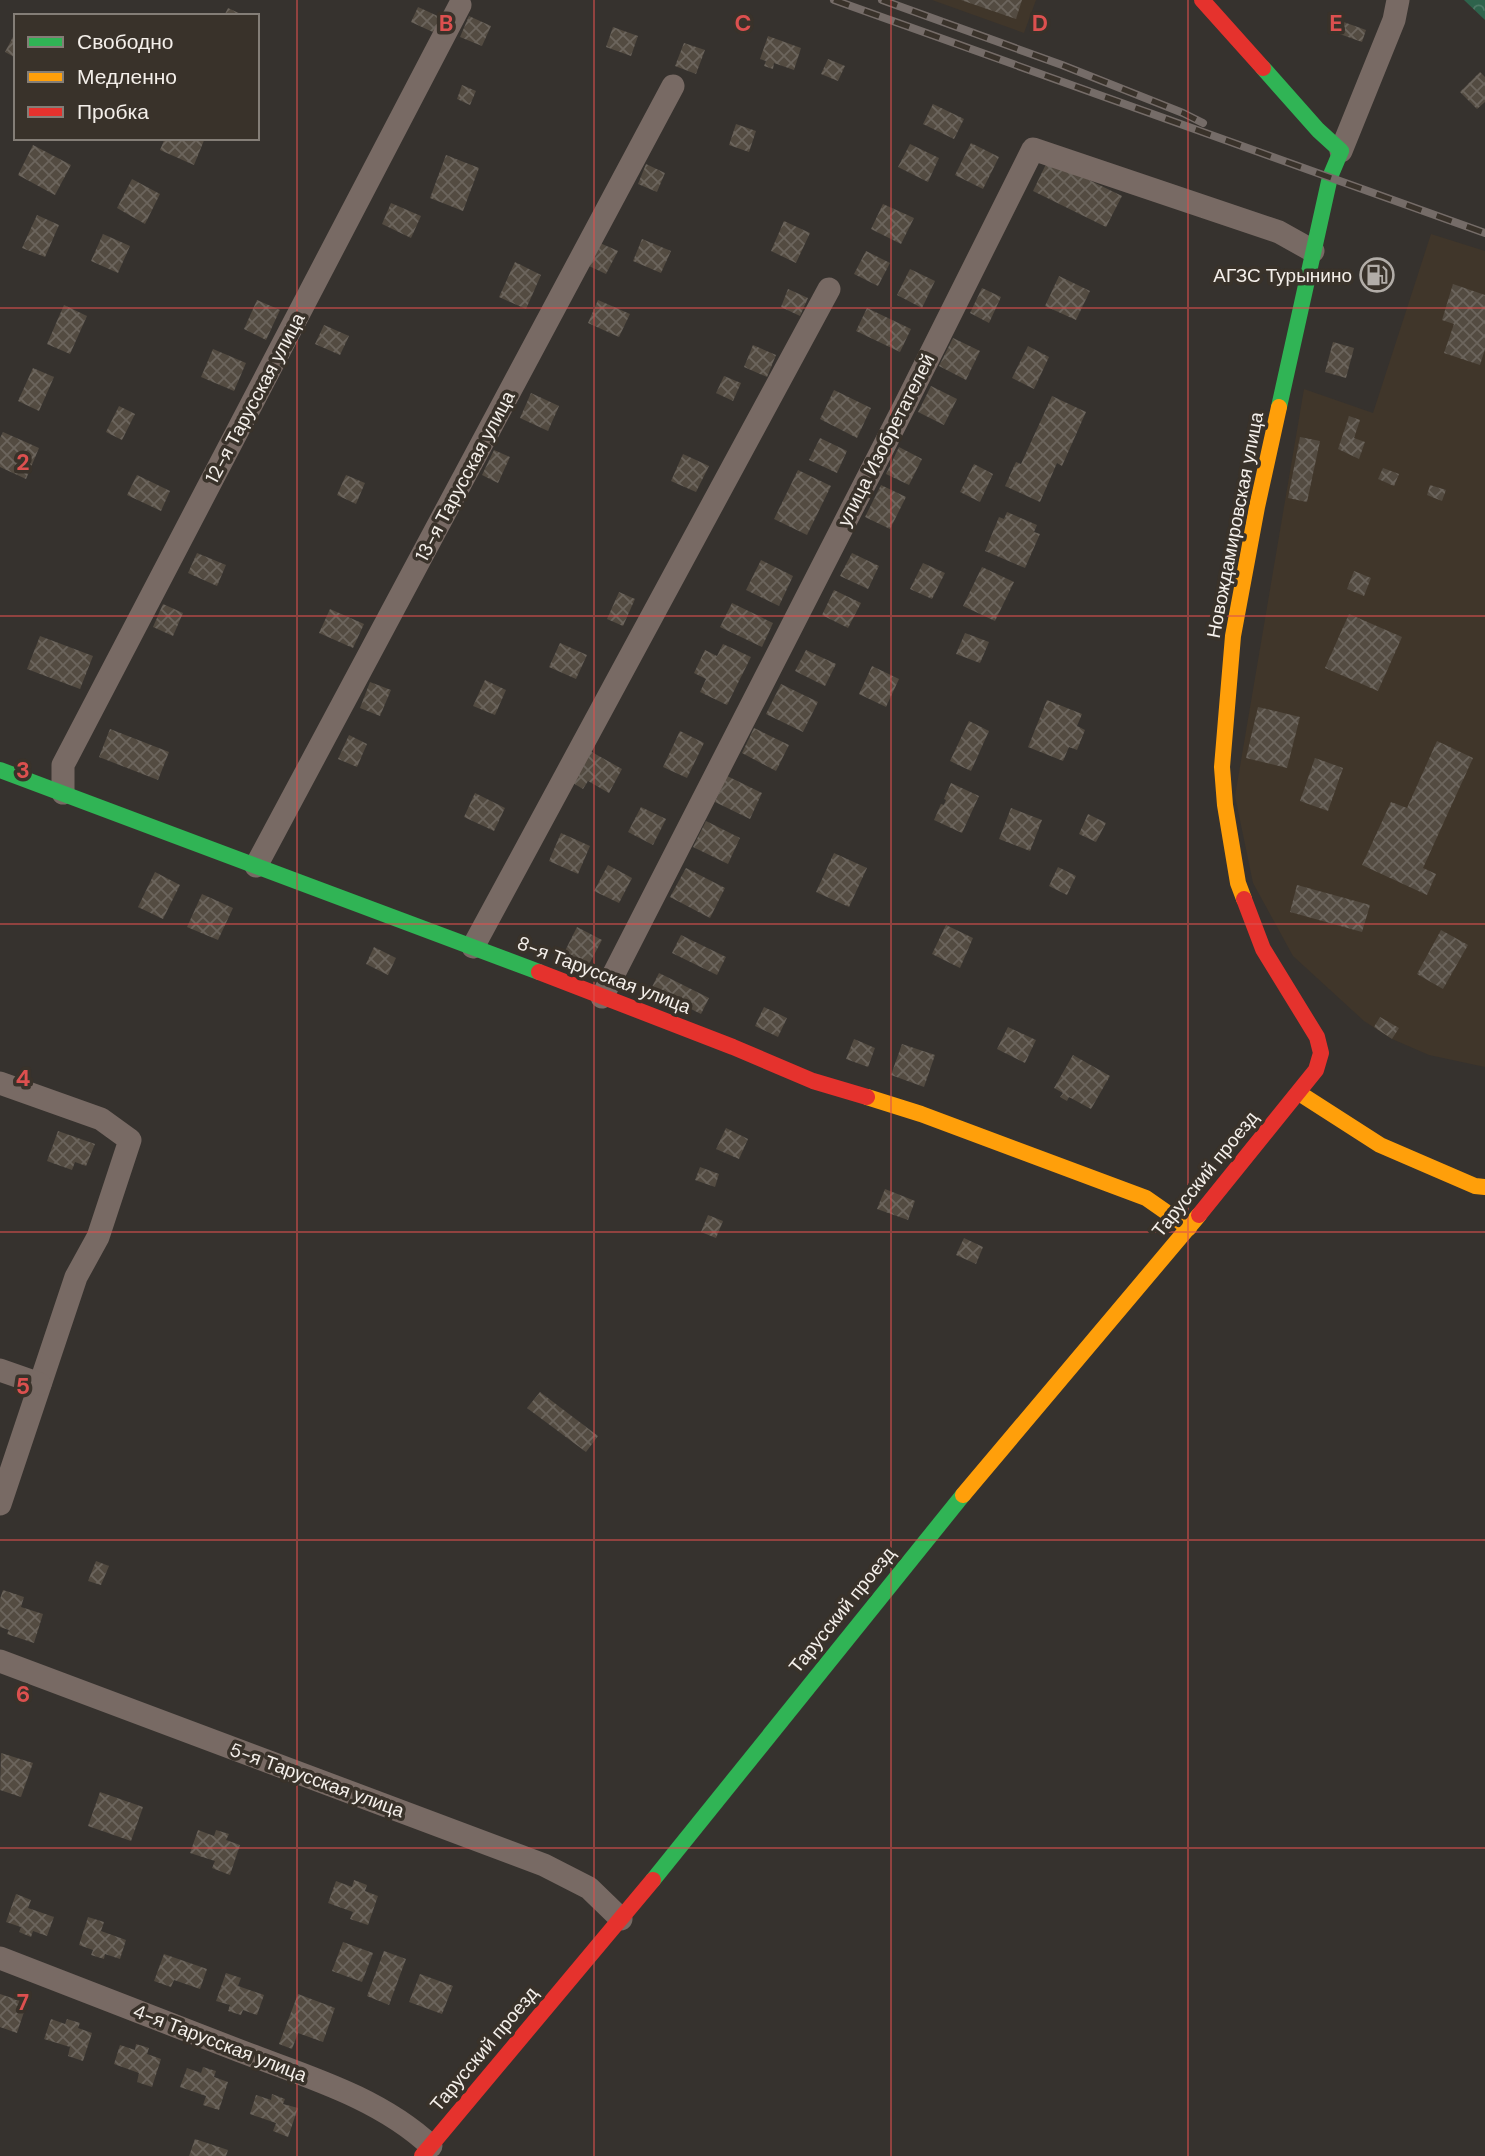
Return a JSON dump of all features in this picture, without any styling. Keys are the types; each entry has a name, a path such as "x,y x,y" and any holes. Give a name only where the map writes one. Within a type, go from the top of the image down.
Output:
{"street":[{"path":"1202,0 1318,130 1341,151 1394,20 1398,0"},
{"name":"12-я Тарусская улица","path":"63,793 63,765 460,5"},
{"name":"13-я Тарусская улица","path":"256,866 673,86"},
{"name":"улица Изобретателей","path":"601,997 899,417 1033,149 1279,232 1313,251"},
{"name":"Новождамировская улица","path":"1299,1093 1316,1070 1321,1053 1317,1037 1263,949 1238,883 1225,805 1222,766 1233,636 1257,507 1330,177 1341,151"},
{"path":"473,947 829,289"},
{"name":"8-я Тарусская улица","path":"0,770 473,947 733,1047 813,1081 921,1114 1146,1198 1189,1228"},
{"path":"0,1083 101,1119 130,1140 98,1237 76,1277 0,1504"},
{"path":"1299,1093 1380,1145 1475,1186 1485,1187"},
{"name":"Тарусский проезд","path":"427,2151 621,1919 918,1550 1299,1093"},
{"path":"0,1370 40,1384"},
{"name":"5-я Тарусская улица","path":"0,1661 544,1865 589,1888 621,1919"},
{"name":"4-я Тарусская улица","path":"0,1958 326,2084 387,2113 416,2132 427,2151"}],"shaded area":[{"path":"932,0 1036,0 1024,33"},
{"path":"1431,234 1485,251 1485,1067 1429,1055 1392,1039 1364,1021 1293,956 1253,883 1235,796 1304,389 1373,413"}],"green space":[{"path":"1464,0 1485,0 1485,20"}],"building":[{"path":"961,0 1022,0 1016,19"},
{"path":"418,7 442,18 435,33 411,22"},
{"path":"228,8 241,14 225,14"},
{"path":"469,16 491,26 482,46 460,37"},
{"path":"1338,20 1366,30 1362,42 1334,32"},
{"path":"613,27 638,36 631,56 606,47"},
{"path":"14,35 14,57 5,52"},
{"path":"768,36 801,48 794,70 774,63 773,69 764,66 766,61 760,59"},
{"path":"684,43 705,50 696,74 675,66"},
{"path":"828,59 845,66 838,81 821,74"},
{"path":"1480,72 1485,77 1485,102 1477,109 1460,92"},
{"path":"462,85 476,91 470,105 457,99"},
{"path":"933,104 964,119 954,139 923,124"},
{"path":"736,124 756,131 749,152 729,145"},
{"path":"164,140 204,140 194,165 160,150"},
{"path":"971,143 999,157 983,189 955,175"},
{"path":"910,144 939,158 928,182 898,167"},
{"path":"33,145 71,165 55,195 18,175"},
{"path":"446,155 479,168 463,211 430,198"},
{"path":"1048,160 1122,196 1106,227 1033,191"},
{"path":"646,164 665,173 657,192 638,184"},
{"path":"132,179 160,194 145,224 117,208"},
{"path":"391,203 421,216 411,238 382,224"},
{"path":"883,204 914,218 901,244 871,229"},
{"path":"37,215 59,225 45,257 22,248"},
{"path":"784,221 810,233 796,263 771,251"},
{"path":"103,234 130,246 118,273 91,261"},
{"path":"642,239 671,251 661,273 633,261"},
{"path":"600,243 618,251 606,274 589,266"},
{"path":"866,251 890,263 878,286 854,274"},
{"path":"515,262 541,275 526,309 499,297"},
{"path":"910,269 935,281 922,308 897,295"},
{"path":"1059,276 1090,291 1076,320 1045,306"},
{"path":"1453,284 1485,295 1485,349 1480,365 1444,353 1454,324 1442,320"},
{"path":"982,288 1001,297 989,323 970,313"},
{"path":"788,289 808,298 800,316 781,307"},
{"path":"257,300 280,310 266,340 244,329"},
{"path":"598,300 630,314 619,337 588,323"},
{"path":"64,305 87,316 70,354 47,344"},
{"path":"867,308 911,329 900,352 856,331"},
{"path":"324,325 349,336 340,355 315,344"},
{"path":"953,338 980,351 966,380 939,366"},
{"path":"1333,342 1354,348 1346,378 1325,372"},
{"path":"753,345 776,355 767,377 744,367"},
{"path":"1028,346 1049,357 1034,389 1012,378"},
{"path":"213,349 246,363 234,391 201,377"},
{"path":"33,368 54,377 39,411 18,401"},
{"path":"724,376 741,383 733,401 716,393"},
{"path":"931,386 957,399 944,425 918,412"},
{"path":"834,390 871,408 857,438 820,419"},
{"path":"531,393 559,406 548,431 520,418"},
{"path":"1052,396 1086,412 1062,466 1057,463 1040,502 1005,486 1016,462 1021,464"},
{"path":"119,406 135,414 122,440 106,432"},
{"path":"1349,416 1360,420 1354,438 1365,442 1359,459 1338,449"},
{"path":"3,432 39,448 26,479 0,467 0,438"},
{"path":"1300,437 1320,441 1307,502 1288,498"},
{"path":"820,438 847,451 837,473 809,460"},
{"path":"899,447 922,459 909,485 886,474"},
{"path":"494,450 510,457 498,483 482,475"},
{"path":"683,454 709,466 696,492 671,481"},
{"path":"974,464 993,474 980,502 960,492"},
{"path":"1383,468 1399,474 1394,486 1378,479"},
{"path":"798,470 831,486 807,535 774,519"},
{"path":"137,475 170,491 161,511 127,495"},
{"path":"346,475 365,483 356,504 337,495"},
{"path":"881,485 906,497 890,529 865,517"},
{"path":"1430,485 1446,490 1442,501 1427,495"},
{"path":"1007,512 1037,525 1034,532 1040,534 1025,568 985,551 999,517 1004,519"},
{"path":"197,553 226,565 217,586 188,573"},
{"path":"852,553 879,566 868,589 840,576"},
{"path":"761,560 793,576 779,606 746,590"},
{"path":"923,563 945,573 932,599 910,589"},
{"path":"982,567 1014,582 995,621 963,606"},
{"path":"1354,571 1371,578 1364,596 1347,589"},
{"path":"834,590 861,603 848,628 822,615"},
{"path":"619,592 635,599 623,626 607,619"},
{"path":"732,603 773,623 762,647 720,627"},
{"path":"163,604 183,613 173,636 153,627"},
{"path":"330,609 364,624 353,648 319,633"},
{"path":"1349,614 1402,637 1378,691 1325,668"},
{"path":"965,633 989,642 980,663 956,654"},
{"path":"40,636 93,656 80,689 27,669"},
{"path":"560,643 587,655 576,679 549,667"},
{"path":"723,644 751,657 727,705 700,692 706,679 694,673 705,650 717,656"},
{"path":"806,650 836,664 825,686 795,671"},
{"path":"872,666 899,679 886,707 859,694"},
{"path":"485,680 506,690 495,715 473,706"},
{"path":"370,682 391,690 380,716 360,708"},
{"path":"781,684 818,702 803,732 766,714"},
{"path":"1047,700 1082,714 1077,726 1085,730 1077,750 1069,747 1063,761 1028,747"},
{"path":"1258,707 1300,717 1287,768 1246,758"},
{"path":"969,721 989,731 971,771 950,761"},
{"path":"754,728 789,745 776,771 742,753"},
{"path":"110,729 169,752 158,780 99,757"},
{"path":"680,731 704,743 687,778 663,767"},
{"path":"349,735 367,744 357,767 338,759"},
{"path":"1437,741 1473,758 1423,868 1436,874 1427,895 1362,865 1391,802 1407,808"},
{"path":"590,751 622,769 609,793 588,781 583,789 573,783"},
{"path":"1315,758 1343,768 1328,811 1300,801"},
{"path":"727,776 762,793 750,819 715,802"},
{"path":"951,783 979,796 962,833 934,820 941,804 944,805"},
{"path":"475,793 505,808 494,831 464,817"},
{"path":"641,807 666,819 653,845 628,832"},
{"path":"1011,808 1042,820 1030,851 999,839"},
{"path":"1088,814 1106,823 1096,842 1079,834"},
{"path":"706,821 740,838 728,864 693,847"},
{"path":"561,833 590,846 578,874 549,861"},
{"path":"834,853 867,868 849,907 816,892"},
{"path":"608,865 632,878 619,903 594,891"},
{"path":"1058,867 1076,876 1067,895 1049,886"},
{"path":"686,868 725,888 710,918 670,897"},
{"path":"155,872 180,885 163,919 138,907"},
{"path":"1297,885 1370,905 1362,932 1290,912"},
{"path":"202,894 233,908 218,940 187,927"},
{"path":"946,925 973,938 960,968 932,954"},
{"path":"577,927 602,940 588,966 564,953"},
{"path":"1441,930 1468,945 1443,989 1417,974"},
{"path":"681,935 726,957 717,975 672,953"},
{"path":"374,947 396,958 388,975 366,964"},
{"path":"659,973 709,998 701,1014 651,989"},
{"path":"764,1007 787,1018 778,1037 755,1026"},
{"path":"1380,1017 1399,1028 1392,1039 1374,1027"},
{"path":"1008,1027 1036,1040 1025,1063 997,1049"},
{"path":"854,1039 875,1048 868,1067 846,1059"},
{"path":"902,1044 935,1055 924,1087 891,1075"},
{"path":"1073,1055 1110,1076 1091,1109 1069,1097 1067,1101 1060,1097 1063,1093 1054,1088"},
{"path":"726,1128 748,1139 739,1159 716,1149"},
{"path":"58,1131 95,1144 86,1166 75,1162 72,1170 47,1161"},
{"path":"700,1167 719,1174 715,1187 695,1180"},
{"path":"885,1189 915,1201 908,1220 877,1209"},
{"path":"708,1215 723,1221 716,1238 701,1232"},
{"path":"964,1238 983,1247 976,1264 956,1255"},
{"path":"540,1392 598,1436 586,1452 527,1408"},
{"path":"96,1561 109,1566 101,1585 88,1581"},
{"path":"3,1590 24,1597 21,1607 43,1614 34,1643 7,1634 9,1630 0,1627 0,1599"},
{"path":"1,1753 33,1763 21,1797 0,1790"},
{"path":"100,1792 143,1807 131,1841 88,1826"},
{"path":"198,1830 214,1836 216,1830 229,1834 226,1840 240,1845 230,1875 212,1868 215,1861 190,1853"},
{"path":"354,1880 367,1885 365,1891 378,1896 368,1925 350,1919 353,1912 328,1903 336,1881 352,1887"},
{"path":"16,1894 31,1900 28,1908 54,1917 47,1936 33,1931 31,1937 19,1932 21,1927 6,1922"},
{"path":"88,1917 104,1922 101,1931 126,1940 120,1959 105,1954 104,1959 91,1955 93,1950 79,1945"},
{"path":"343,1942 373,1953 362,1982 332,1971"},
{"path":"384,1951 406,1959 389,2005 367,1996"},
{"path":"164,1954 207,1969 200,1989 174,1980 171,1987 154,1981"},
{"path":"226,1973 241,1978 238,1986 264,1995 257,2015 243,2010 241,2015 228,2011 230,2005 216,2001"},
{"path":"420,1974 453,1986 442,2014 409,2002"},
{"path":"0,1994 27,2003 17,2033 0,2027"},
{"path":"298,1994 335,2008 323,2042 298,2033 292,2049 279,2044"},
{"path":"51,2019 65,2024 67,2019 80,2023 78,2028 92,2033 83,2061 68,2056 70,2047 44,2039"},
{"path":"136,2044 149,2048 147,2054 161,2059 152,2087 137,2082 139,2073 114,2064 120,2045 135,2050"},
{"path":"203,2067 216,2071 214,2077 228,2082 219,2110 203,2105 206,2096 180,2087 187,2068 201,2073"},
{"path":"272,2094 285,2099 283,2104 298,2108 288,2137 273,2131 276,2123 250,2114 256,2095 271,2100"},
{"path":"195,2139 228,2150 226,2156 189,2156"}],"railway":[{"path":"834,0 1485,233"},
{"path":"882,0 1062,65 1203,123"}],"traffic: fast":[{"path":"1263,68 1318,130 1341,151 1330,177 1279,407"},
{"path":"0,770 539,972"},
{"path":"653,1880 963,1495"}],"traffic: slow":[{"path":"1244,899 1238,883 1225,805 1222,767 1233,636 1279,407"},
{"path":"1299,1093 1380,1145 1475,1186 1485,1187"},
{"path":"867,1097 921,1114 1146,1198 1189,1228"},
{"path":"963,1495 1199,1215"}],"traffic: jam":[{"path":"1202,0 1263,68"},
{"path":"1199,1215 1316,1070 1321,1053 1317,1037 1263,949 1244,899"},
{"path":"539,972 813,1081 867,1097"},
{"path":"422,2156 653,1880"}],"place":[{"name":"АГЗС Турынино","path":"1377,275"}]}
